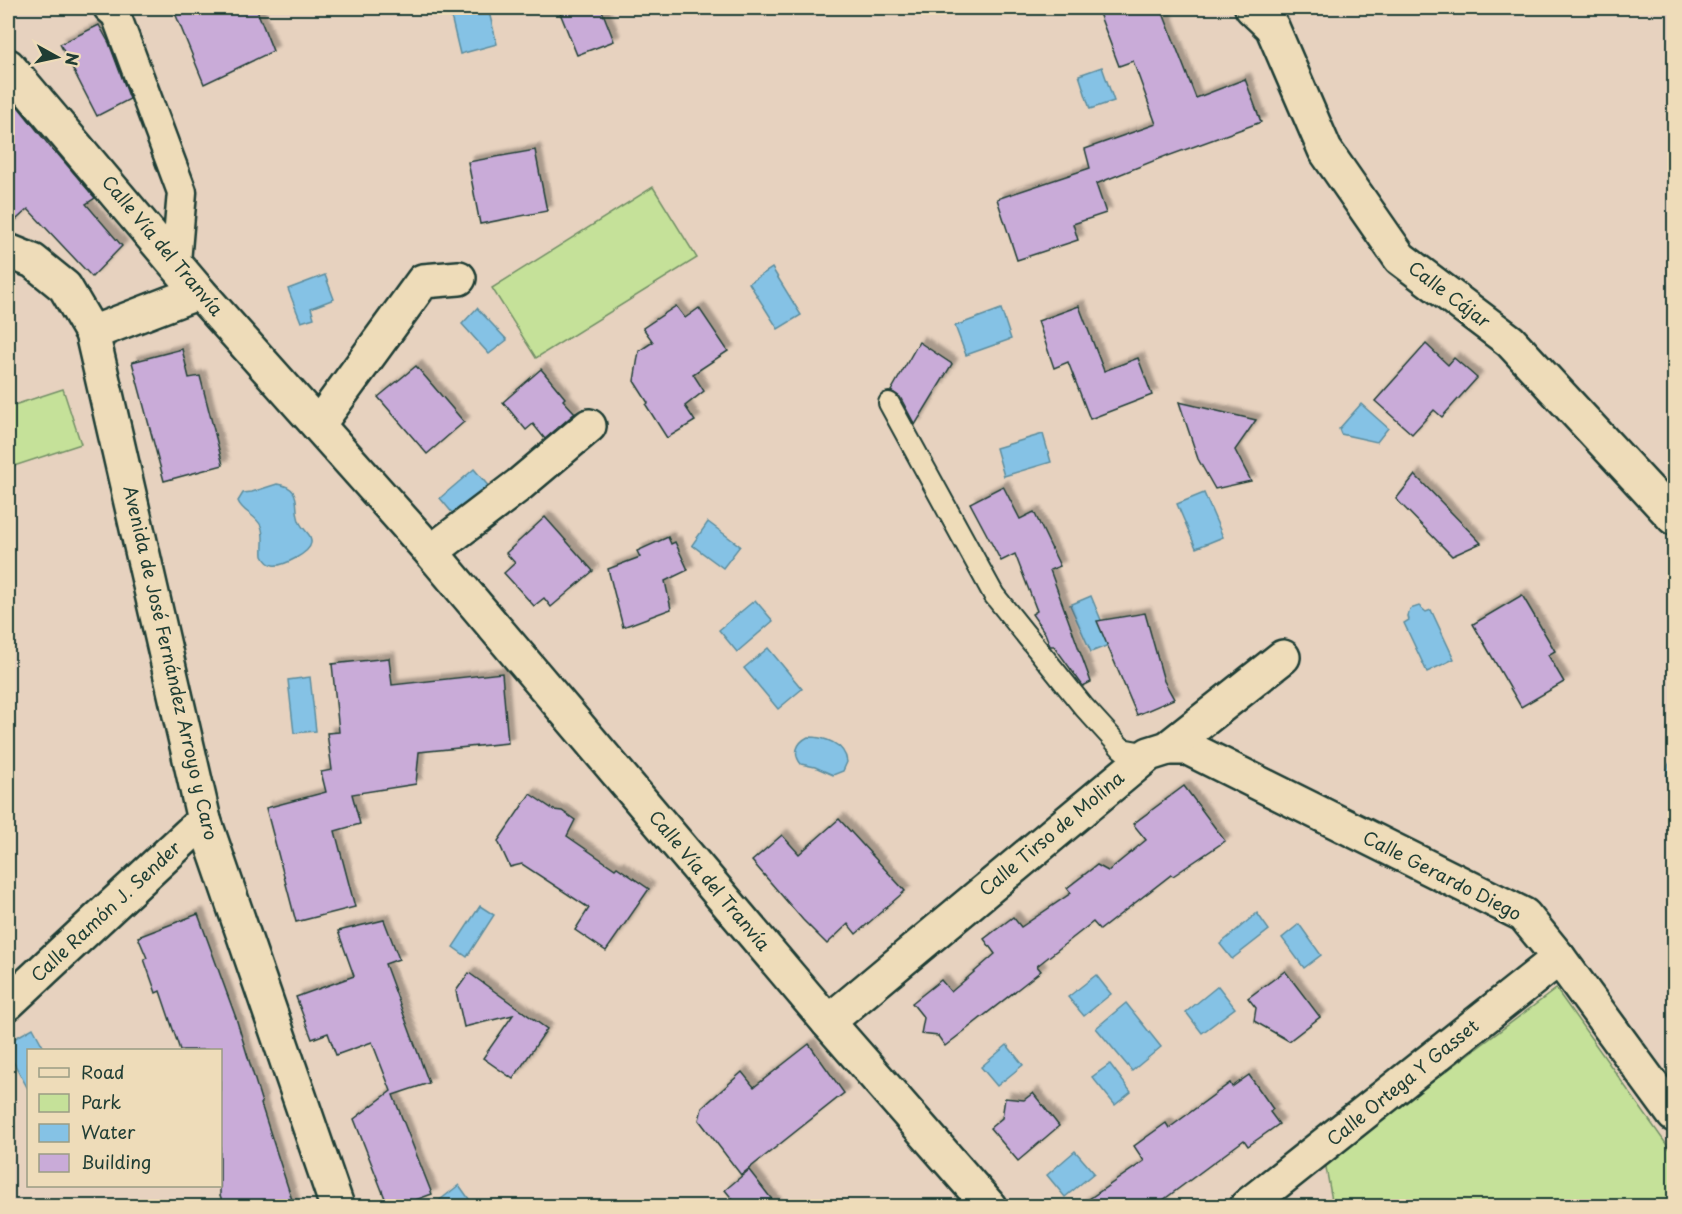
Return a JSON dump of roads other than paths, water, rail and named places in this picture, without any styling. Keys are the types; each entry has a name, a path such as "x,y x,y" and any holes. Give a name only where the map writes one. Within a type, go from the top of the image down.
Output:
{"street":[{"path":"108,8 116,15 182,192 176,262"},
{"name":"Calle Cájar","path":"1252,8 1272,27 1325,150 1400,258 1510,341 1674,518"},
{"name":"Calle Vía del Tranvía","path":"8,66 200,292 431,552 828,1022 989,1206"},
{"name":"Avenida de José Fernández Arroyo y Caro","path":"8,251 33,261 64,287 92,333 204,820 337,1206"},
{"path":"318,425 423,281 459,278"},
{"path":"92,333 200,292"},
{"path":"431,552 519,485 589,426"},
{"name":"Calle Tirso de Molina","path":"828,1022 1158,751 1283,657"},
{"name":"Calle Gerardo Diego","path":"1158,751 1188,748 1524,915 1559,958 1674,1115"},
{"name":"Calle Ramón J. Sender","path":"8,1003 204,820"},
{"name":"Calle Ortega Y Gasset","path":"1247,1206 1559,958"}],"lane":[{"path":"889,403 994,595 1083,706 1122,748 1158,751"}],"water":[{"path":"449,8 488,8 497,44 460,54"},
{"path":"1102,67 1114,101 1090,109 1079,75"},
{"path":"772,268 801,315 778,329 749,283"},
{"path":"325,275 334,299 311,308 314,318 301,322 288,289"},
{"path":"477,308 507,340 489,354 462,324"},
{"path":"1001,309 1011,339 966,355 955,326"},
{"path":"1361,404 1388,428 1377,442 1341,434 1339,429"},
{"path":"1043,434 1051,462 1004,476 996,448"},
{"path":"474,469 490,488 454,515 440,498"},
{"path":"277,484 286,486 294,494 298,517 311,543 306,551 295,558 283,564 273,565 263,556 261,526 238,501 243,493"},
{"path":"1204,493 1223,537 1196,548 1177,504"},
{"path":"708,522 740,546 723,568 692,545"},
{"path":"1091,596 1111,644 1091,652 1070,605"},
{"path":"755,600 773,621 737,652 719,630"},
{"path":"1419,606 1426,612 1431,610 1454,659 1427,672 1404,623 1409,620 1410,609"},
{"path":"768,648 802,689 778,709 744,668"},
{"path":"310,677 316,731 294,733 288,680"},
{"path":"808,737 821,738 838,746 847,762 843,771 833,775 801,764 797,756 797,749"},
{"path":"1674,757 1674,792 1668,783 1666,774"},
{"path":"480,906 494,915 467,957 453,947"},
{"path":"1257,913 1269,930 1232,959 1220,944"},
{"path":"1299,924 1321,955 1304,968 1282,938"},
{"path":"1096,975 1111,994 1084,1016 1068,997"},
{"path":"1218,986 1235,1008 1202,1033 1186,1012"},
{"path":"1126,1003 1161,1047 1132,1071 1096,1028"},
{"path":"33,1028 44,1049 27,1049 27,1087 8,1052 8,1042"},
{"path":"1007,1045 1023,1065 997,1086 981,1067"},
{"path":"1110,1064 1131,1092 1115,1105 1092,1077"},
{"path":"1075,1151 1094,1173 1065,1197 1047,1175"},
{"path":"459,1185 474,1206 439,1206 436,1203"}]}
